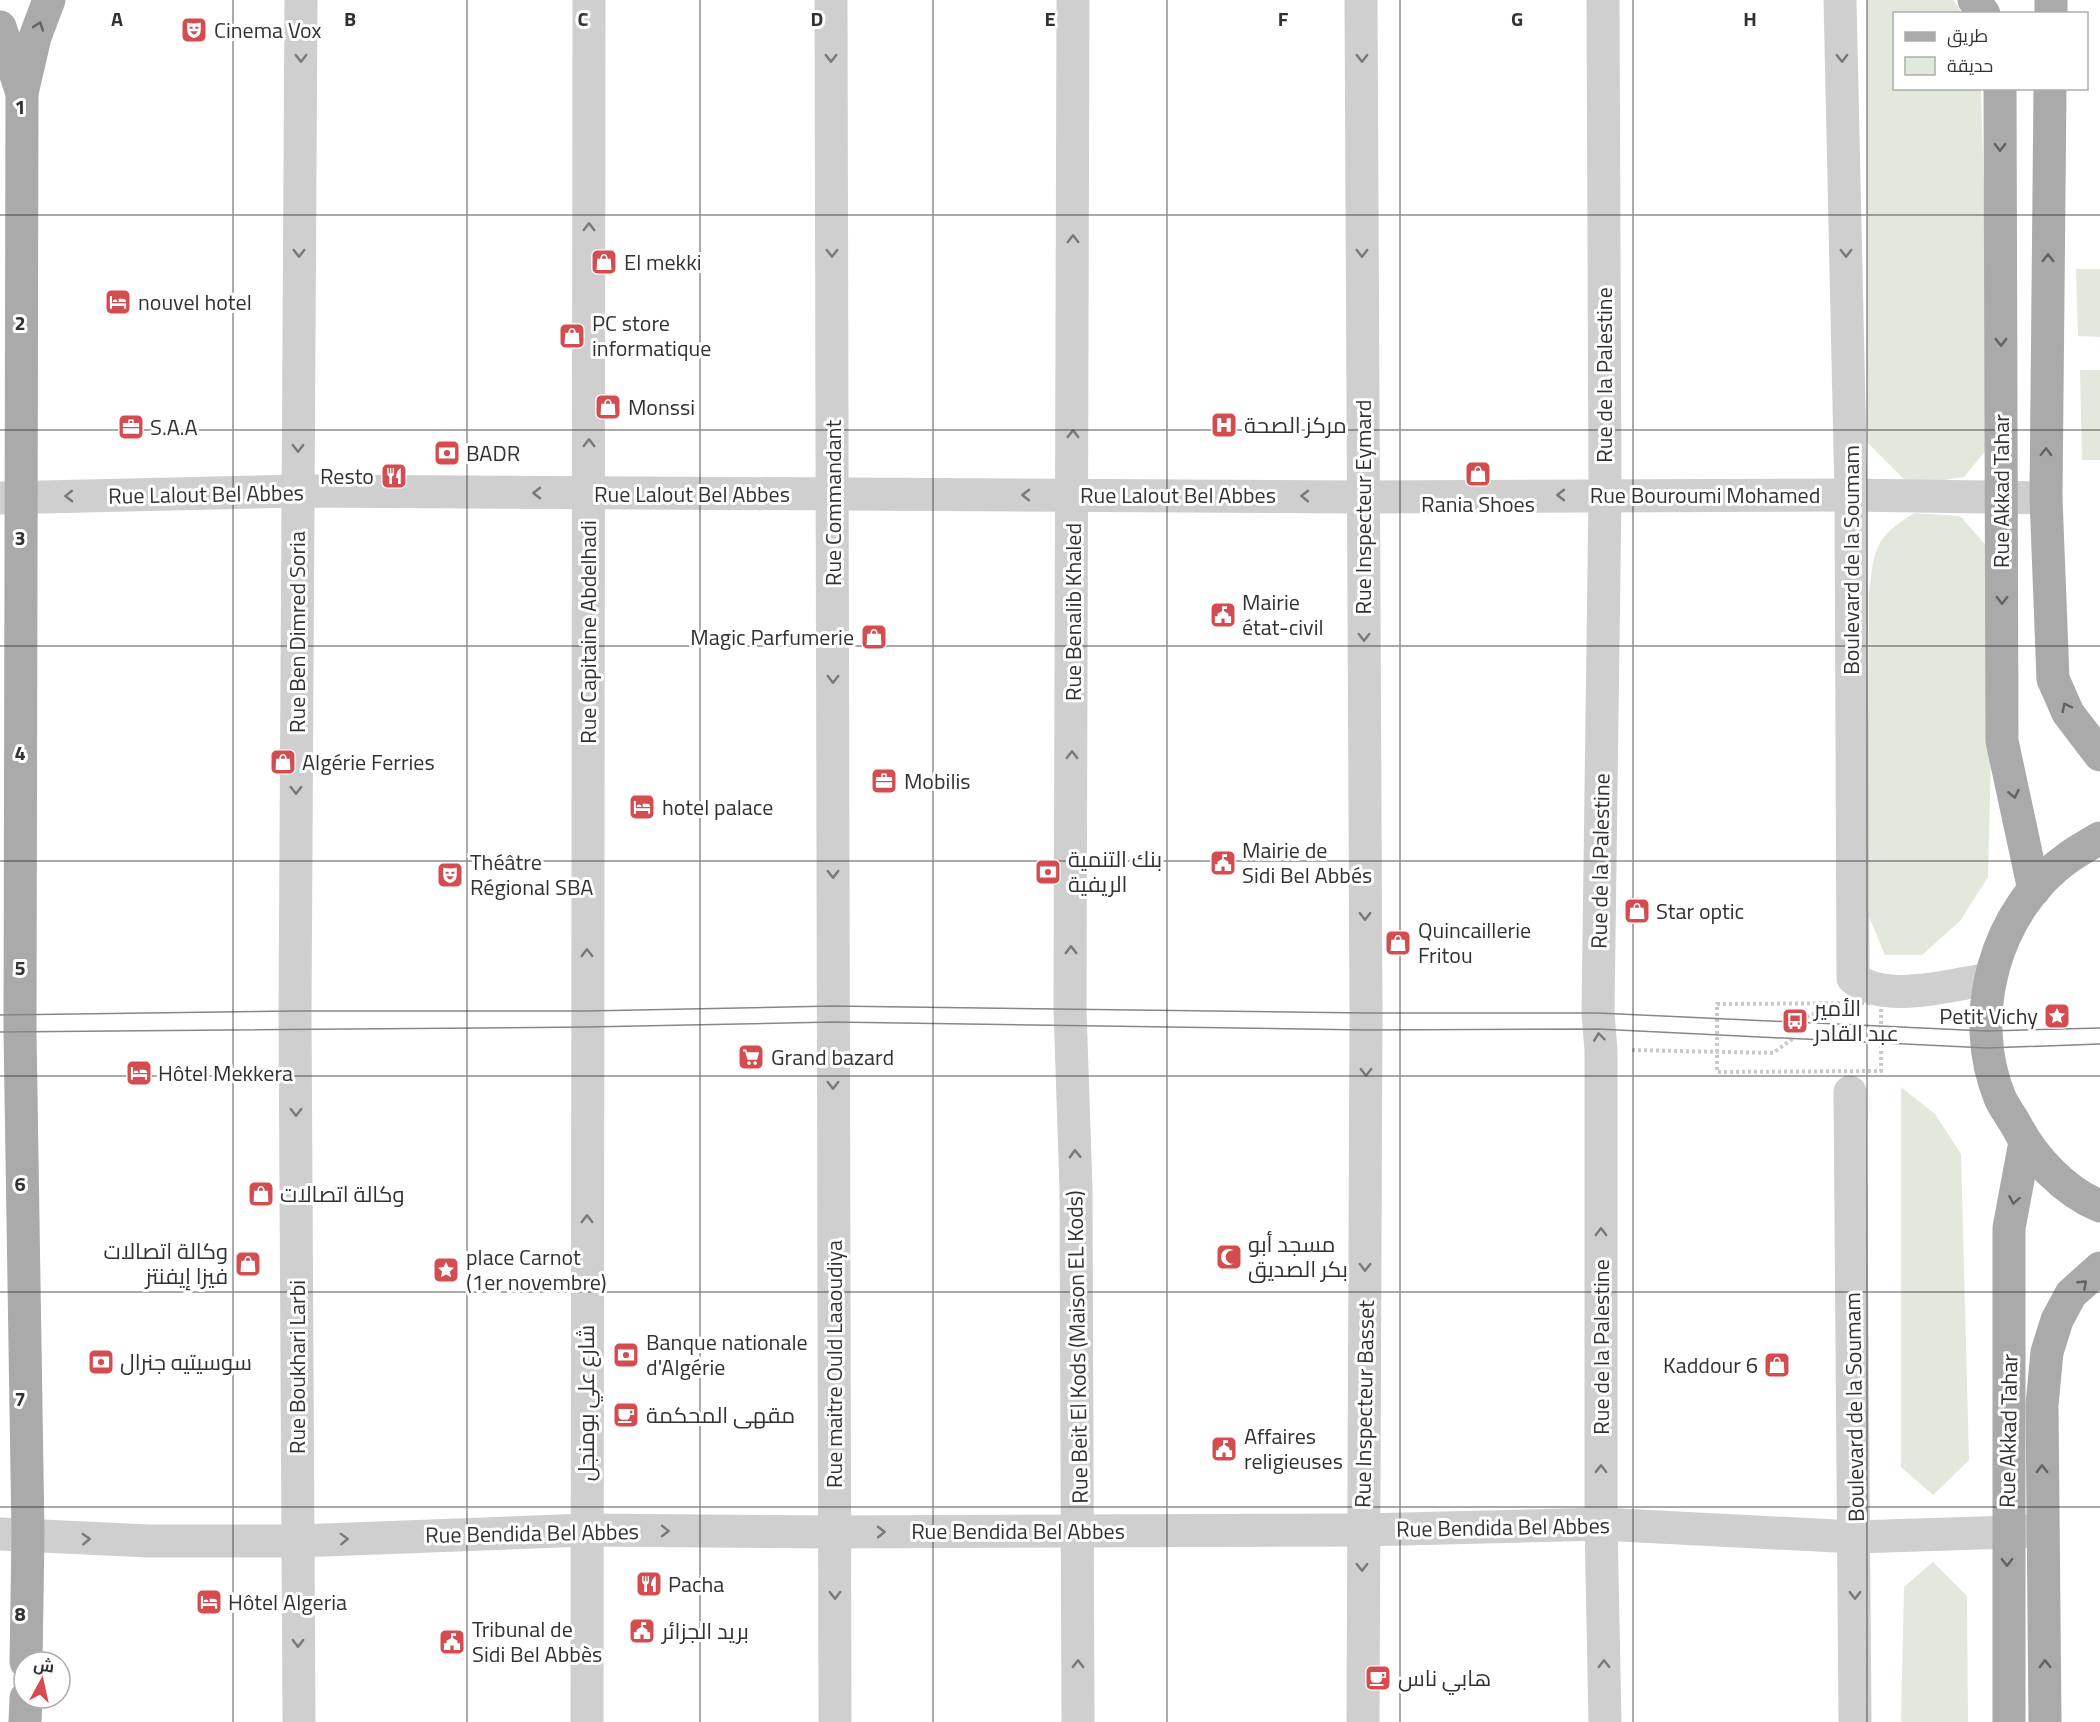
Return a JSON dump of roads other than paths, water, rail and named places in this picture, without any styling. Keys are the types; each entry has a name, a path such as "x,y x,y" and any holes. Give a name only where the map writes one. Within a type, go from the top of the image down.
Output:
{"main road":[{"path":"25,1650 14,1534 20,1031 10,497 22,93 35,37 49,0"},
{"path":"0,27 22,93"},
{"name":"Rue Akkad Tahar","path":"2000,90 2002,741 2034,890"},
{"name":"Rue Akkad Tahar","path":"2050,90 2046,498 2053,679 2068,712 2100,755"},
{"path":"2100,838 2067,858 2034,890 2002,941 1987,1000 1987,1048 2000,1097 2025,1142 2057,1178 2100,1206"},
{"name":"Rue Akkad Tahar","path":"2009,1722 2007,1530 2009,1228 2025,1142"},
{"name":"Rue Akkad Tahar","path":"2046,1722 2042,1405 2047,1352 2057,1320 2071,1294 2100,1268"}],"street":[{"name":"Rue Ben Dimred Soria","path":"295,1011 301,0"},
{"name":"Rue Capitaine Abdelhadi","path":"587,1011 589,0"},
{"name":"Rue Commandant","path":"831,0 833,1005"},
{"name":"Rue Benalib Khaled","path":"1070,1009 1074,494 1073,0"},
{"name":"Rue Inspecteur Eymard","path":"1361,0 1366,1013"},
{"name":"Rue de la Palestine","path":"1603,0 1605,495 1598,1013 1601,1050 1601,1524 1605,1722"},
{"name":"Boulevard de la Soumam","path":"1840,0 1851,495 1853,978 1865,988 1919,992 1991,979"},
{"name":"Rue Lalout Bel Abbes","path":"10,497 298,491 1363,497"},
{"name":"Rue Bouroumi Mohamed","path":"1363,497 1851,495 2046,498"},
{"name":"Rue maitre Ould Laaoudiya","path":"833,1005 835,1722"},
{"name":"Rue Beit El Kods (Maison EL Kods)","path":"1070,1009 1076,1189 1078,1722"},
{"name":"Rue Boukhari Larbi","path":"295,1011 299,1722"},
{"name":"شارع علي بومنجل","path":"587,1011 585,1530 587,1722"},
{"name":"Rue Inspecteur Basset","path":"1363,1722 1362,1530 1366,1013"},
{"name":"Boulevard de la Soumam","path":"1850,1092 1855,1722"},
{"name":"Rue Bendida Bel Abbes","path":"14,1534 74,1540 103,1537 148,1541 298,1541 585,1530 835,1532 1362,1530 1601,1524 1855,1537 2007,1530 2043,1531"}],"tram line":[{"path":"0,1015 295,1011 587,1011 833,1006 1366,1013 1598,1013 1986,1031 2100,1028"},
{"path":"0,1032 587,1027 833,1022 1366,1030 1598,1029 1987,1048 2100,1044"}],"place":[{"name":"Cinema Vox","path":"194,30"},
{"name":"El mekki","path":"604,262"},
{"name":"nouvel hotel","path":"118,302"},
{"name":"PC store informatique","path":"572,336"},
{"name":"Monssi","path":"608,407"},
{"name":"مركز الصحة","path":"1224,425"},
{"name":"S.A.A","path":"131,427"},
{"name":"BADR","path":"447,453"},
{"name":"Rania Shoes","path":"1478,474"},
{"name":"Resto","path":"394,476"},
{"name":"Mairie état-civil","path":"1223,615"},
{"name":"Magic Parfumerie","path":"874,637"},
{"name":"Algérie Ferries","path":"283,762"},
{"name":"Mobilis","path":"884,781"},
{"name":"hotel palace","path":"642,807"},
{"name":"Mairie de Sidi Bel Abbés","path":"1223,863"},
{"name":"بنك التنمية الريفية","path":"1048,872"},
{"name":"Théâtre Régional SBA","path":"450,875"},
{"name":"Star optic","path":"1637,911"},
{"name":"Quincaillerie Fritou","path":"1398,943"},
{"name":"Petit Vichy","path":"2057,1016"},
{"name":"الأمير عبد القادر","path":"1795,1021"},
{"name":"Grand bazard","path":"751,1057"},
{"name":"Hôtel Mekkera","path":"139,1073"},
{"name":"وكالة اتصالات","path":"261,1194"},
{"name":"مسجد أبو بكر الصديق","path":"1229,1257"},
{"name":"وكالة اتصالات فيزا إيفنتز","path":"248,1264"},
{"name":"place Carnot (1er novembre)","path":"446,1270"},
{"name":"Banque nationale d'Algérie","path":"626,1355"},
{"name":"سوسيتيه جنرال","path":"101,1362"},
{"name":"Kaddour 6","path":"1777,1365"},
{"name":"مقهى المحكمة","path":"626,1415"},
{"name":"Affaires religieuses","path":"1224,1449"},
{"name":"Pacha","path":"649,1584"},
{"name":"Hôtel Algeria","path":"209,1602"},
{"name":"بريد الجزائر","path":"642,1631"},
{"name":"Tribunal de Sidi Bel Abbès","path":"452,1642"},
{"name":"هابي ناس","path":"1378,1678"}]}
